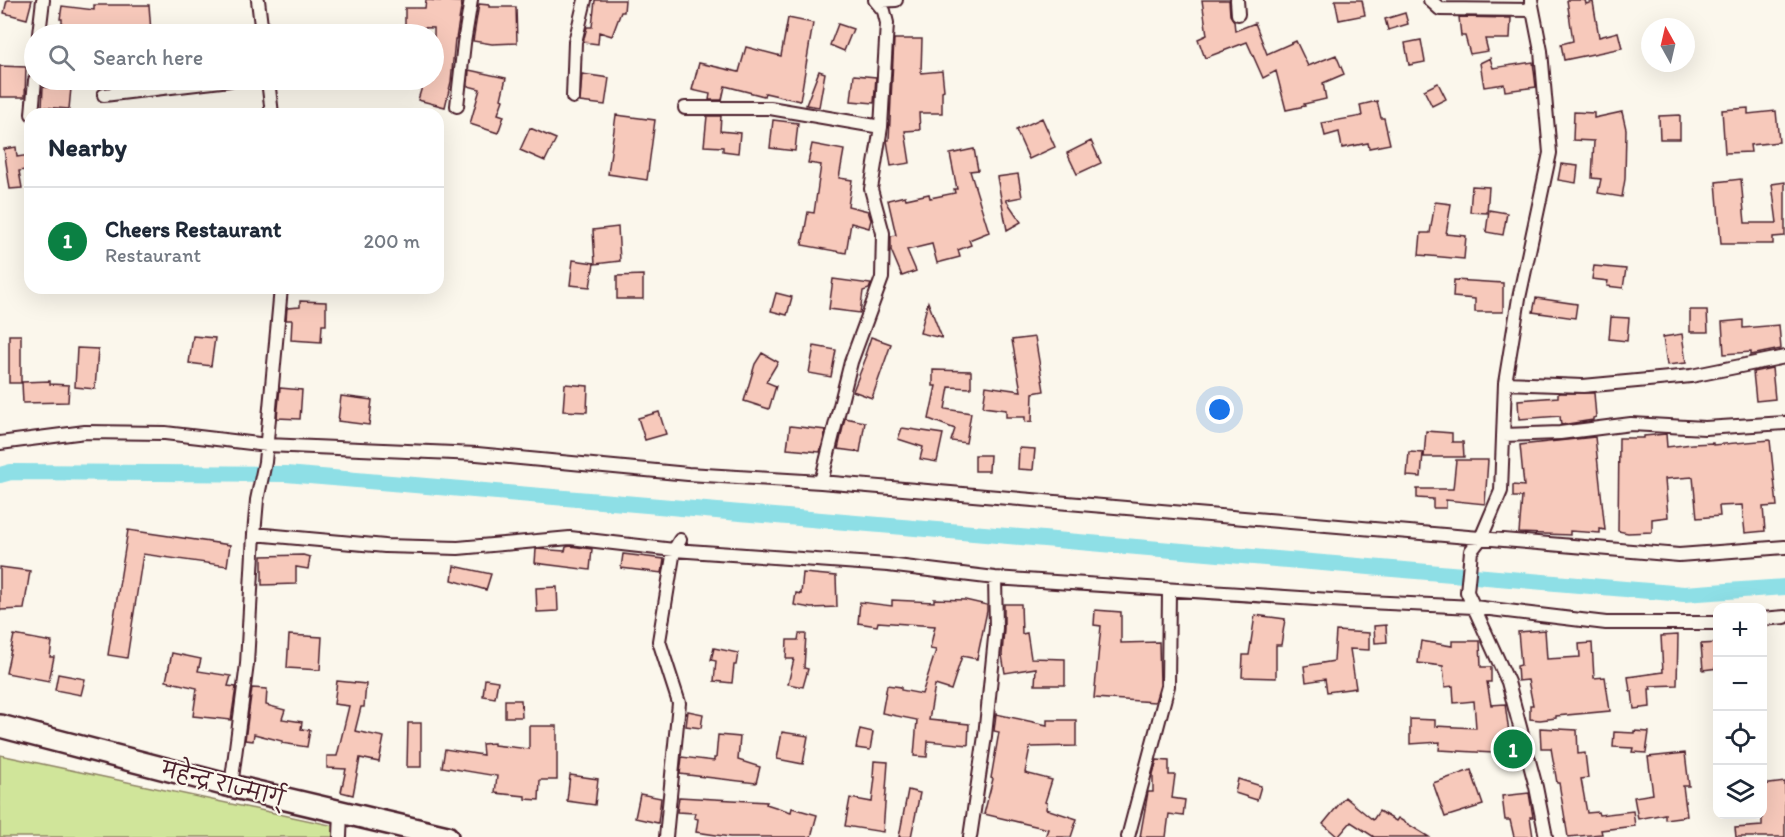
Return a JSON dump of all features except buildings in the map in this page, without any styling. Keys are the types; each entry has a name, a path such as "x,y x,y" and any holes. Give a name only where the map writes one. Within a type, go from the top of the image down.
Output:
{"highway":[{"name":"महेन्द्र राज्मार्ग्","path":"0,726 231,786 447,837"}],"street":[{"path":"40,24 43,0"},
{"path":"258,0 261,24"},
{"path":"457,106 471,0"},
{"path":"573,97 575,42 585,0"},
{"path":"875,1 896,0"},
{"path":"1237,0 1238,14"},
{"path":"1430,0 1440,9 1532,5 1541,51 1550,153 1519,298 1505,383 1501,491 1481,538 1470,551 1467,592 1508,682 1536,787 1546,837"},
{"path":"821,482 851,362 882,278 883,233 871,189 881,127 887,23 884,11 875,1"},
{"path":"32,108 33,90"},
{"path":"104,95 146,90"},
{"path":"269,90 271,108"},
{"path":"685,108 770,108 881,127"},
{"path":"231,786 247,664 257,500 267,445 280,294"},
{"path":"1505,383 1583,386 1691,376 1785,357"},
{"path":"1503,435 1560,433 1631,424 1705,428 1785,423"},
{"path":"0,443 85,432 165,433 267,445 477,454 688,474 821,482 1679,555 1785,547"},
{"path":"254,534 385,546 458,548 570,538 677,545 888,565 995,578 1474,608 1606,623 1713,623"},
{"path":"666,837 678,703 659,641 677,545"},
{"path":"970,837 996,628 995,578"},
{"path":"1128,837 1168,686 1169,590"},
{"path":"1767,619 1785,618"},
{"path":"340,813 340,837"}],"green space":[{"path":"0,755 335,826 335,837 0,837"}],"waterway":[{"path":"0,475 11,472 286,474 1684,594 1785,587"}],"place":[{"name":"Cheers Restaurant","path":"1513,749"}]}
